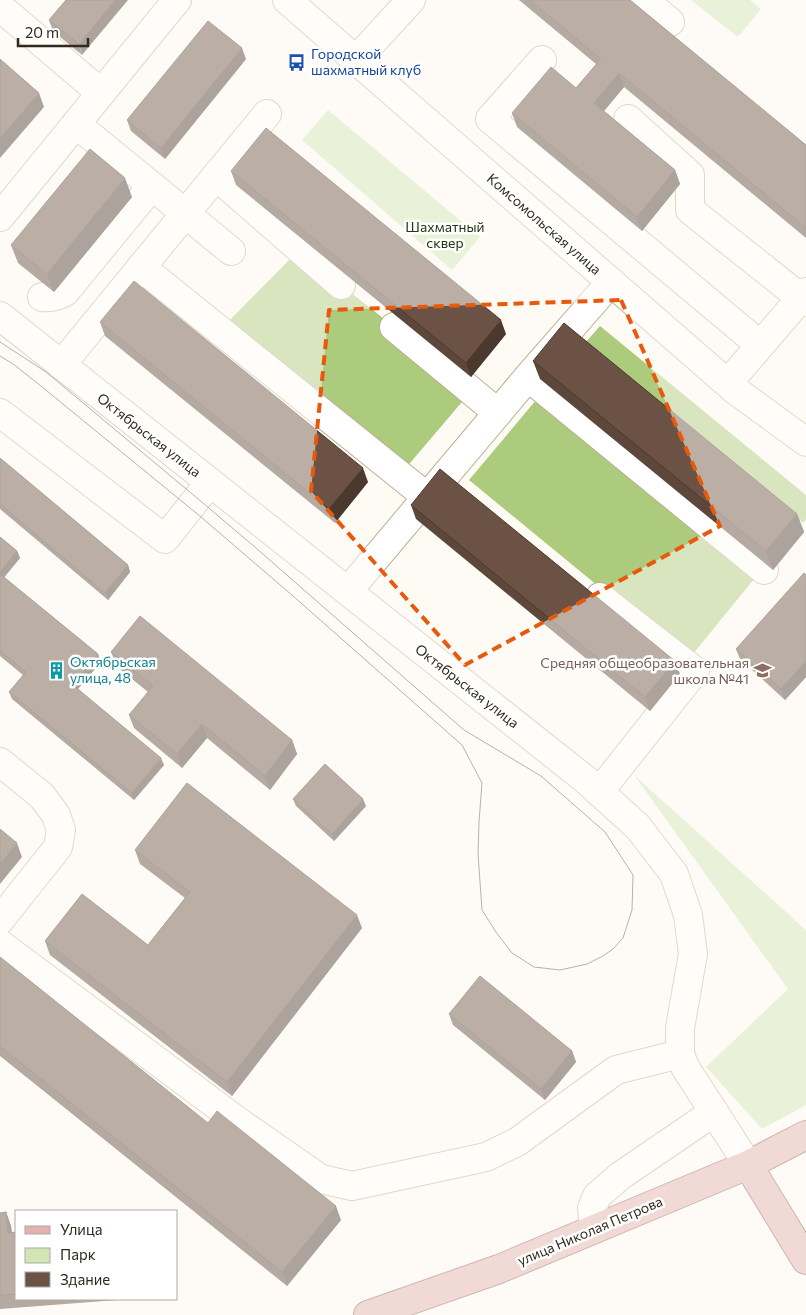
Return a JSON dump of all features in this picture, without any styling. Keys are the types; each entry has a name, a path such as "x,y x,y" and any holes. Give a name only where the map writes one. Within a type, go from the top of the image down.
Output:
{"main road":[{"name":"улица Николая Петрова","path":"368,1315 498,1268 594,1229 748,1165 806,1135"},
{"path":"748,1165 806,1260"}],"street":[{"path":"0,217 177,0"},
{"name":"Комсомольская улица","path":"287,0 728,382 806,442"},
{"path":"356,60 411,0"},
{"path":"644,0 670,22"},
{"path":"0,7 102,93"},
{"path":"542,60 490,118 760,345"},
{"path":"61,365 267,114"},
{"path":"628,118 690,175 690,210 804,297 728,382"},
{"path":"76,124 231,250"},
{"path":"216,176 341,285"},
{"path":"42,297 55,297 65,292 152,186"},
{"path":"141,267 427,497"},
{"path":"348,591 528,377 611,282"},
{"name":"Октябрьская улица","path":"0,316 579,774 638,827 674,874 688,915 693,954 680,1028 680,1054 685,1067 748,1165"},
{"path":"394,327 498,413"},
{"path":"528,377 764,570"},
{"path":"0,413 165,539 210,482"},
{"path":"599,792 696,671 600,597"},
{"path":"0,762 42,796 56,815 61,830 58,847 0,920"},
{"path":"0,944 243,1125 321,1179 352,1186 486,1157 517,1142 616,1070 680,1054"},
{"path":"594,1229 592,1208 597,1196 620,1176 714,1112"}],"highlighted area":[{"path":"621,300 720,526 465,665 311,491 329,310"}],"green space":[{"path":"691,0 750,0 761,9 738,37"},
{"name":"Шахматный сквер","path":"328,110 480,237 452,270 302,140"},
{"path":"298,251 473,389 399,476 221,329"},
{"path":"600,326 806,495 806,519 803,523 585,343"},
{"path":"542,393 759,573 688,660 469,480"},
{"path":"634,775 806,930 806,1105 762,1129 706,1067 788,989"}],"building":[{"path":"66,0 115,0 79,44 49,20"},
{"path":"530,0 630,0 806,145 806,228 619,73 594,103 675,170 637,217 512,113 551,67 576,88 601,59"},
{"path":"208,21 242,48 161,148 127,120"},
{"path":"0,59 39,93 0,138"},
{"path":"266,128 501,320 466,363 231,171"},
{"path":"90,149 125,178 47,274 11,245"},
{"path":"134,281 363,468 329,509 100,322"},
{"path":"564,323 797,514 766,551 533,361"},
{"path":"0,458 128,565 105,593 0,504"},
{"path":"440,469 675,661 645,697 411,505"},
{"path":"0,537 17,551 0,572"},
{"path":"804,573 806,575 806,661 781,689 736,649"},
{"name":"Октябрьская улица, 48","path":"0,574 98,654 73,685 161,758 132,793 9,692 26,672 0,651"},
{"path":"140,616 292,740 265,776 202,724 177,754 129,715 153,686 111,652"},
{"path":"325,764 363,799 332,834 293,799"},
{"path":"187,783 357,915 227,1082 45,941 82,894 148,945 190,892 135,850"},
{"path":"0,829 17,843 0,864"},
{"path":"0,957 208,1123 217,1111 336,1206 282,1272 0,1046"},
{"path":"480,976 572,1051 541,1089 449,1014"},
{"path":"6,1212 8,1233 15,1232 15,1294 0,1295 0,1213"}],"tram line":[{"path":"0,342 46,372 197,498 464,730 541,776 605,832 633,875 632,910 623,938 613,949 587,964 560,970 534,967 512,953 482,910 478,854 482,783 462,745 201,517 36,382 0,356"}],"place":[{"name":"Городской шахматный клуб","path":"297,62"},
{"name":"Октябрьская улица, 48","path":"56,670"},
{"name":"Средняя общеобразовательная школа №41","path":"763,671"}]}
